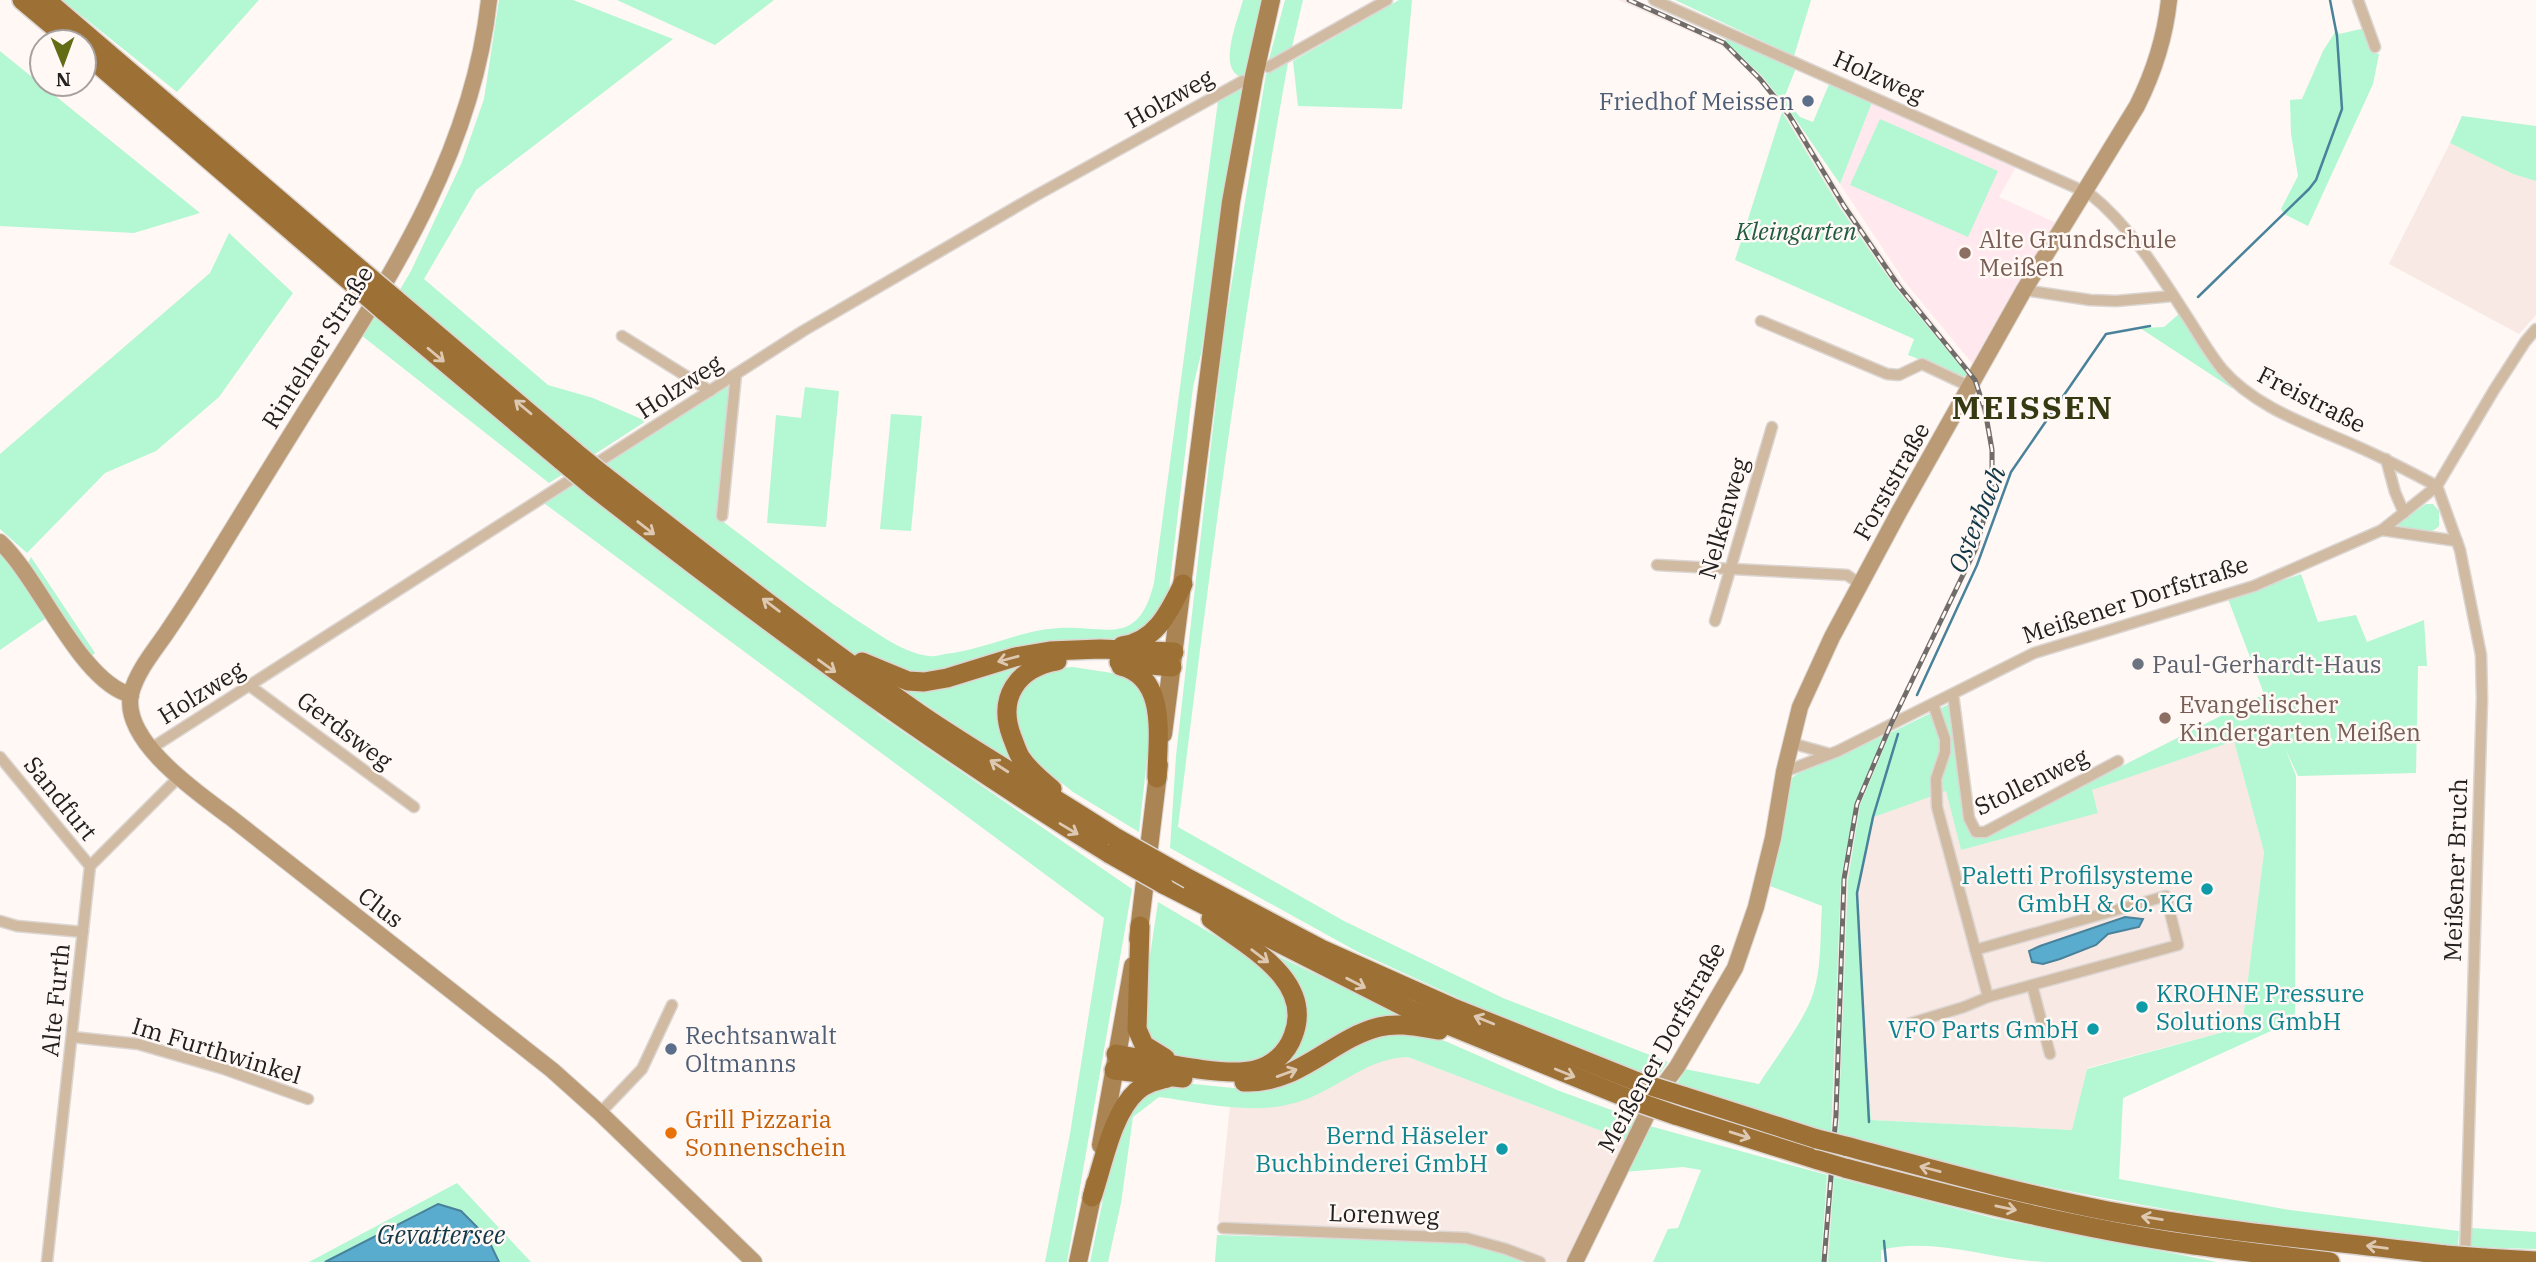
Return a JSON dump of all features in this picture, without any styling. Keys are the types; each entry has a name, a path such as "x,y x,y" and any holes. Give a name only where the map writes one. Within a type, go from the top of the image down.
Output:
{"highway":[{"path":"22,0 55,28"},
{"path":"46,0 357,278"},
{"path":"98,64 357,278 730,594 830,668 1005,788 1112,845 1187,892 1409,1009 1476,1038 1635,1091 1683,1096 1817,1139 2108,1211 2189,1224 2474,1260 2536,1261"},
{"path":"597,480 931,721 1016,777 1079,813"},
{"path":"1183,584 1168,614 1153,632 1130,645 1099,655 1042,664 1030,670 1018,680 1008,699 1005,720 1021,758 1037,777 1112,845 1163,884 1345,959 1635,1091 1675,1115 1845,1168 1947,1195 2105,1230 2187,1244 2330,1262"},
{"path":"826,646 895,676 924,682 1050,651 1173,660"},
{"path":"1099,655 1137,674 1154,695 1157,709 1157,778"},
{"path":"1093,1197 1121,1109 1136,1091 1175,1071 1255,1070 1277,1059 1284,1052 1296,1029 1298,1017 1291,992 1280,973 1187,892"},
{"path":"1140,926 1137,1029 1143,1045 1175,1071"},
{"path":"1115,1062 1249,1082 1272,1079 1316,1061 1365,1031 1382,1026 1419,1027 1476,1038"}],"main road":[{"name":"Rintelner Straße","path":"131,695 145,664 192,594 417,228 455,144 467,107 484,39 489,0"},
{"path":"1078,1262 1093,1197 1140,926 1231,202 1271,0"},
{"name":"Forststraße","path":"1784,772 1800,708 1860,584 2024,290 2125,128 2150,80 2165,30 2169,0"},
{"path":"0,542 19,563 95,672 122,692 131,695"},
{"name":"Clus","path":"131,695 132,712 139,730 150,749 178,778 552,1070 754,1262"},
{"name":"Meißener Dorfstraße","path":"1575,1262 1657,1094 1677,1067 1735,968 1756,907 1773,838 1784,772"}],"street":[{"path":"1268,67 1387,0"},
{"name":"Holzweg","path":"1654,0 2086,192"},
{"path":"2358,0 2375,47"},
{"name":"Holzweg","path":"150,749 736,374 905,271 1243,81"},
{"name":"Freistraße","path":"2086,192 2118,219 2209,351 2240,386 2286,415 2386,459 2437,486"},
{"path":"2024,290 2090,300 2116,301 2173,296"},
{"path":"1761,321 1888,374 1899,375 1922,364 1971,387"},
{"name":"Meißener Dorfstraße","path":"1784,772 1830,754 2034,653 2254,586 2382,530 2437,486 2495,388 2536,329"},
{"path":"622,336 710,391"},
{"path":"722,516 736,374"},
{"name":"Nelkenweg","path":"1715,621 1772,427"},
{"path":"2386,459 2404,513"},
{"name":"Meißener Bruch","path":"2437,486 2457,541 2481,655 2474,1260"},
{"path":"2382,530 2457,541"},
{"path":"1657,565 1846,575 1860,584"},
{"name":"Gerdsweg","path":"250,686 414,807"},
{"name":"Stollenweg","path":"1953,694 1969,818 1976,832 1985,832 2118,761"},
{"path":"1933,704 1945,739 1936,779 1937,807 1988,997"},
{"path":"1792,737 1798,745 1830,754"},
{"name":"Sandfurt","path":"0,757 90,866"},
{"path":"90,866 178,778"},
{"name":"Alte Furth","path":"47,1262 90,866"},
{"path":"1908,1024 1988,997 2178,945 2166,896 1975,950"},
{"path":"0,921 17,926 83,932"},
{"path":"2032,985 2050,1054"},
{"path":"600,1113 642,1069 672,1005"},
{"name":"Im Furthwinkel","path":"72,1037 138,1044 225,1069 307,1098"},
{"name":"Lorenweg","path":"1223,1228 1466,1238 1540,1262"}],"shaded area":[{"path":"1618,0 1635,0 1725,41 1762,76 1792,114 1847,203 1902,283 1976,376 1988,411 1995,449 1995,490 1979,549 1897,715 1860,805 1848,880 1839,1116 1828,1262 1821,1262 1832,1115 1841,879 1855,804 1893,714 1973,547 1989,489 1990,450 1971,379 1895,287 1840,208 1782,112 1758,81 1722,46"},
{"name":"Alte Grundschule Meißen","path":"1875,95 2020,160 1999,197 2061,225 1976,368 1905,282 1840,184"},
{"path":"2450,143 2513,174 2536,181 2536,315 2519,334 2389,264"},
{"path":"2234,741 2264,852 2242,1027 2087,1068 2073,1130 1871,1120 1857,893 1874,817 1946,790 1961,850 2098,812 2091,790"},
{"path":"1389,1057 1408,1057 1625,1140 1570,1259 1564,1262 1548,1262 1509,1245 1467,1234 1218,1222 1230,1106 1249,1108"}],"green space":[{"path":"62,0 259,0 177,92"},
{"path":"499,0 573,0 673,39 476,190 424,279 548,385 593,398 646,421 592,456 398,293 462,162 484,99"},
{"path":"617,0 774,0 715,45"},
{"path":"1243,0 1264,0 1245,78 1236,74 1231,67 1230,56"},
{"path":"1285,0 1303,0 1291,51 1268,63"},
{"path":"1399,0 1412,0 1402,109 1298,106 1293,61"},
{"name":"Friedhof Meissen","path":"1675,0 1811,0 1794,56"},
{"path":"2365,28 2374,53 2379,54 2373,84 2308,226 2284,214 2281,209 2298,176 2291,134 2290,100 2302,99 2323,51 2337,29 2339,34"},
{"path":"1727,37 1796,68 1784,98 1800,117 1813,122 1833,75 1875,95 1840,184 1792,114 1762,76 1725,41"},
{"path":"0,51 28,74 28,98 58,98 200,213 134,233 0,226"},
{"path":"1288,63 1227,445 1178,827 1344,921 1503,998 1668,1062 1657,1078 1539,1035 1358,952 1170,848 1176,756 1224,330 1266,74"},
{"path":"1242,88 1201,354 1193,387 1169,589 1159,617 1144,632 1132,638 1103,643 1046,644 1009,686 1026,772 898,686 877,714 1132,889 1067,1262 1045,1262 1070,1134 1104,918 537,498 595,457 736,373 721,520 823,597 883,637 910,651 933,656 974,649 1045,630 1107,630 1130,625 1139,617 1147,603 1154,583 1218,101"},
{"name":"Kleingarten","path":"1782,112 1840,208 1895,287 1971,379 1908,355 1914,339 1735,260"},
{"path":"2462,116 2536,126 2536,181 2513,174 2450,143"},
{"path":"1880,119 1998,171 1968,237 1850,185"},
{"path":"229,233 293,293 219,397 156,451 105,473 27,553 0,529 0,454 210,273"},
{"path":"2180,313 2233,389 2140,328 2164,327"},
{"path":"375,314 565,473 549,483 361,335"},
{"path":"805,387 839,391 826,527 767,523 776,415 801,418"},
{"path":"891,414 922,416 911,531 880,529"},
{"path":"2426,504 2433,504 2439,511 2439,526 2426,532 2399,529 2398,523"},
{"path":"0,549 25,569 31,557 95,653 86,661 52,614 0,650"},
{"path":"2301,574 2318,622 2356,615 2367,642 2424,620 2427,666 2418,666 2416,773 2298,776 2285,748 2296,776 2295,1020 2123,1098 2119,1179 2290,1210 2459,1231 2458,1246 2301,1230 2145,1206 1992,1174 1838,1136 1848,880 1860,805 1890,733 1951,703 1964,813 1980,838 2264,694 2228,599","holes":["2234,741 2264,852 2242,1027 2087,1069 2072,1130 1871,1120 1857,893 1874,817 1946,791 1961,850 2098,813 2092,790"]},
{"path":"1073,667 1112,673 1134,681 1145,692 1152,712 1139,832 1073,792 1024,753 1013,709 1024,684 1047,669"},
{"path":"1883,736 1855,804 1841,879 1831,1134 1676,1085 1685,1069 1759,1084 1796,1028 1816,984 1822,906 1770,886 1792,778"},
{"path":"1158,902 1263,964 1286,995 1291,1016 1278,1050 1264,1059 1230,1066 1170,1055 1147,1040 1141,1016"},
{"path":"1261,948 1409,1019 1280,1072 1304,1022"},
{"path":"1380,1034 1419,1034 1445,1041 1557,1090 1636,1119 1625,1140 1408,1057 1380,1062 1304,1100 1268,1108 1232,1107 1159,1097 1133,1117 1121,1203 1108,1262 1090,1262 1118,1127 1145,1090 1173,1082 1234,1088 1264,1087"},
{"path":"1650,1126 1827,1175 1821,1262 1653,1262 1668,1229 1678,1228 1701,1170 1683,1167 1624,1172"},
{"path":"1834,1177 1993,1218 2217,1262 2046,1262 1942,1247 1901,1246 1881,1250 1881,1262 1828,1262"},
{"path":"457,1183 531,1262 499,1262 487,1237 461,1211 438,1204 325,1262 309,1262"},
{"path":"2471,1228 2536,1232 2536,1249 2470,1247"},
{"path":"1217,1235 1465,1243 1528,1262 1215,1262"}],"water":[{"path":"2125,917 2143,919 2139,927 2108,934 2096,945 2060,959 2043,964 2032,962 2029,951"},
{"name":"Gevattersee","path":"438,1204 461,1211 487,1237 499,1262 325,1262"}],"waterway":[{"name":"Osterbach","path":"2198,297 2316,180 2342,109 2337,36 2330,0"},
{"name":"Osterbach","path":"1917,695 1977,565 2011,472 2106,334 2150,326"},
{"name":"Osterbach","path":"1869,1122 1857,893 1873,817 1898,734"},
{"name":"Osterbach","path":"1884,1241 1886,1262"}],"railway":[{"path":"1629,0 1724,43 1760,79 1789,115 1844,206 1898,285 1975,380 1985,410 1992,450 1992,489 1976,548 1891,724 1857,804 1844,879 1836,1115 1824,1262"}],"place":[{"name":"Friedhof Meissen","path":"1808,101"},
{"name":"Alte Grundschule Meißen","path":"1965,253"},
{"name":"Paul-Gerhardt-Haus","path":"2138,664"},
{"name":"Evangelischer Kindergarten Meißen","path":"2165,718"},
{"name":"Paletti Profilsysteme GmbH & Co. KG","path":"2207,889"},
{"name":"KROHNE Pressure Solutions GmbH","path":"2142,1007"},
{"name":"VFO Parts GmbH","path":"2093,1029"},
{"name":"Rechtsanwalt Oltmanns","path":"671,1049"},
{"name":"Grill Pizzaria Sonnenschein","path":"671,1133"},
{"name":"Bernd Häseler Buchbinderei GmbH","path":"1502,1149"}],"district":[{"name":"MEISSEN","path":"2033,407"}]}
